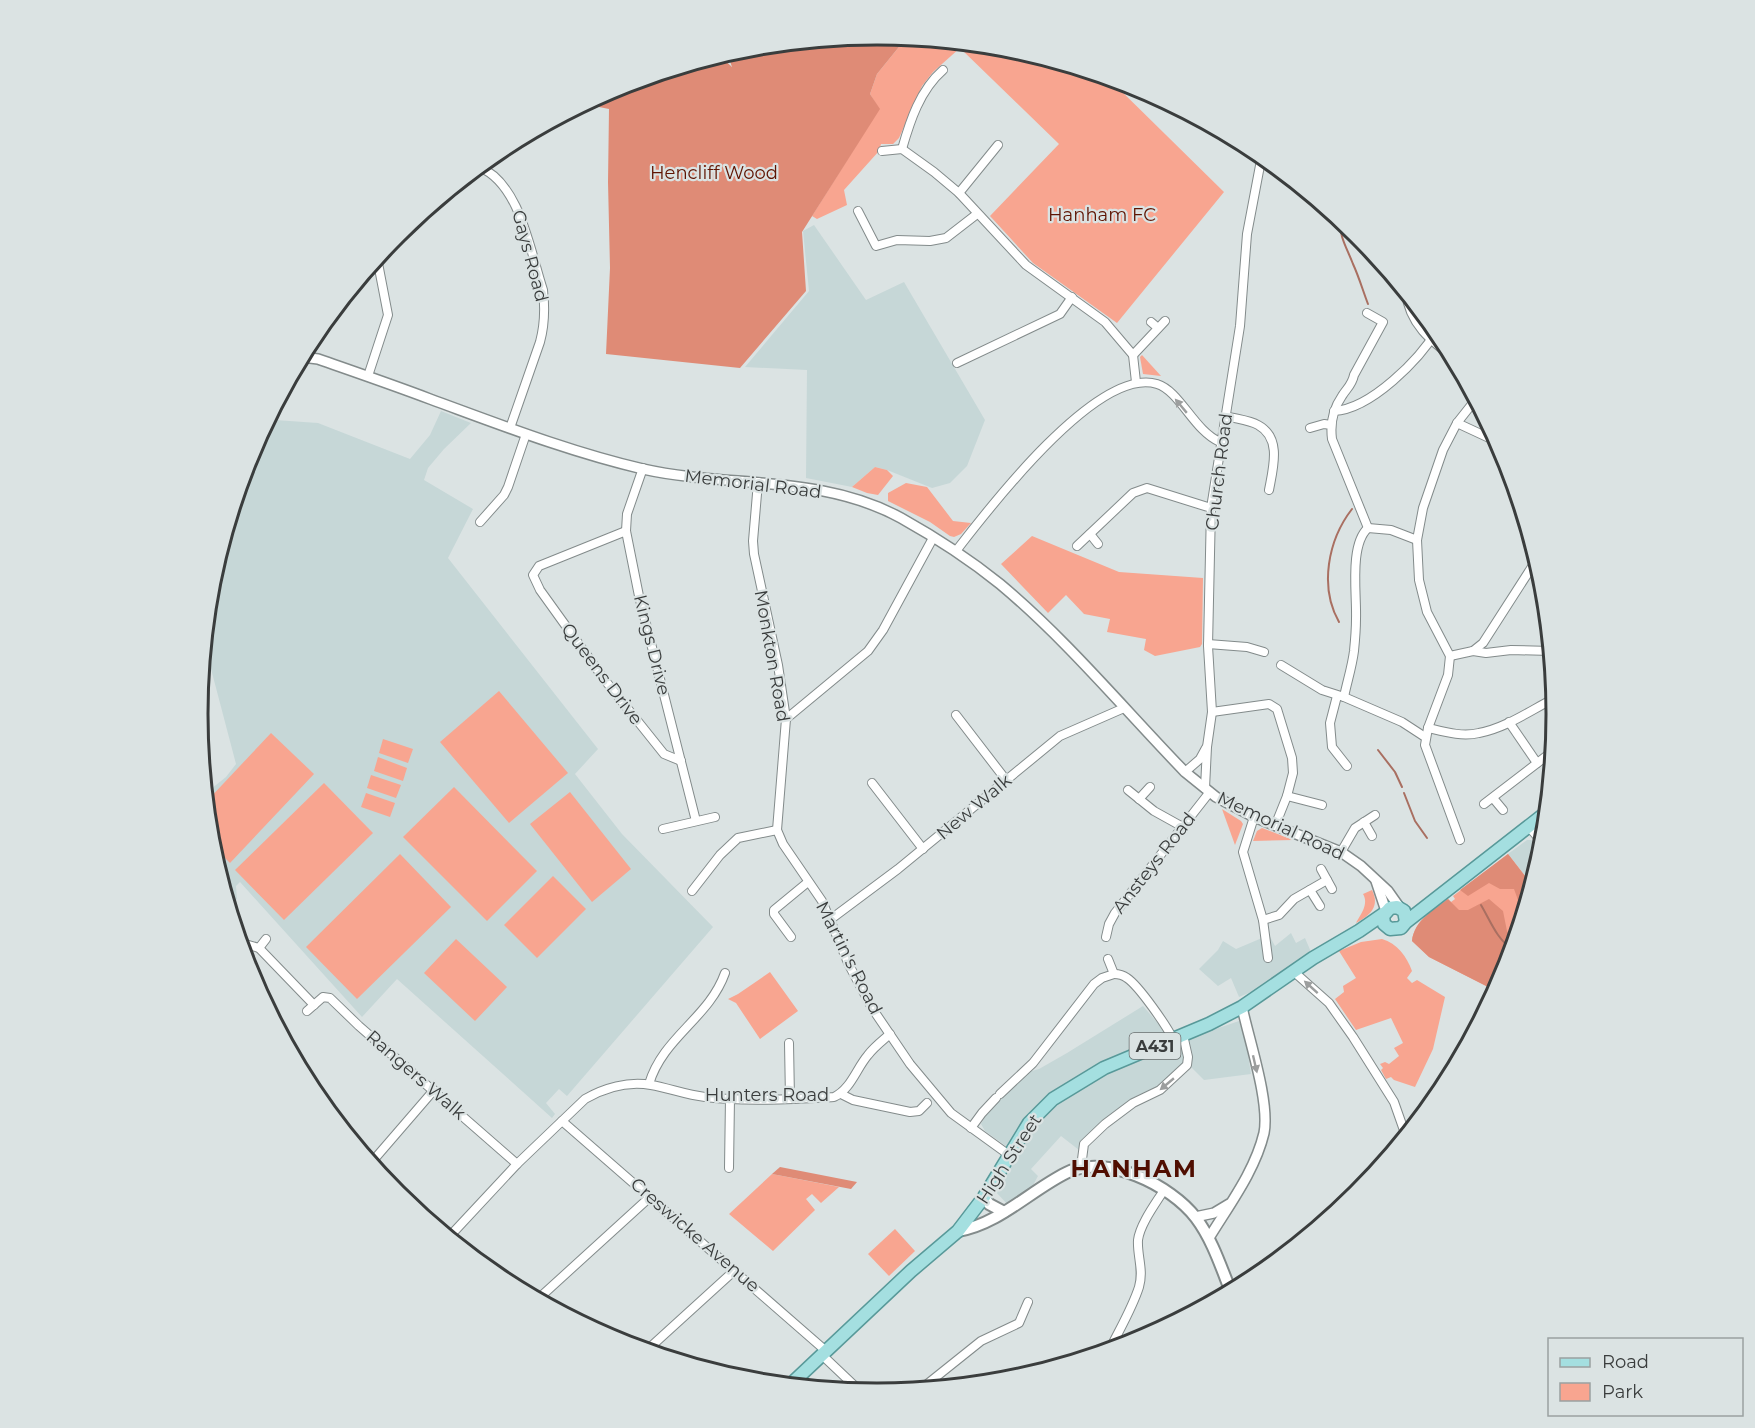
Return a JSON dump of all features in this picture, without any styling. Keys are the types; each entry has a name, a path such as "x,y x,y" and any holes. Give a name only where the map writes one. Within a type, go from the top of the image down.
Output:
{"main road":[{"name":"A431","path":"1390,929 1399,929 1538,818"},
{"name":"A431","path":"1385,912 1446,891"},
{"path":"1401,908 1406,915 1406,922"},
{"path":"1385,912 1383,920 1390,929"},
{"name":"High Street","path":"798,1378 911,1271 958,1231 984,1197 1029,1123 1053,1099 1104,1068 1242,1007 1385,912"},
{"name":"High Street","path":"1359,931 1390,929"},
{"path":"958,1231 982,1224 1066,1173 1081,1167 1116,1169 1143,1178 1164,1190 1195,1217 1209,1238 1227,1283"},
{"path":"984,1197 989,1204 1004,1212"},
{"path":"976,1209 992,1213 1004,1212"}],"street":[{"path":"902,149 925,90 943,70"},
{"path":"959,193 998,146"},
{"path":"882,151 902,149 959,193 1026,265 1105,321 1133,355 1136,382"},
{"name":"Church Road","path":"1207,790 1207,747 1212,712 1208,644 1211,508 1240,326 1247,234 1260,166"},
{"name":"Gays Road","path":"488,171 501,181 515,201 545,303 542,335 510,428"},
{"path":"858,211 876,246 897,240 930,241 946,238 977,214"},
{"path":"368,376 388,315 379,269"},
{"path":"957,363 1060,314 1072,297"},
{"path":"1409,308 1414,320 1435,344"},
{"path":"1367,313 1383,322 1354,375 1353,383 1341,397 1334,411 1331,425 1332,439 1368,528"},
{"path":"1133,355 1165,321"},
{"path":"1151,322 1158,328"},
{"path":"1334,411 1374,396 1388,387 1430,340"},
{"name":"Memorial Road","path":"311,358 368,376 566,448 643,468 692,477 807,487 853,499 898,517 956,551 1000,584 1032,613 1185,772 1207,790 1254,817 1341,852 1388,891 1401,908"},
{"path":"956,551 1023,470 1064,429 1107,394 1136,382 1147,381 1164,387 1205,433 1220,442"},
{"path":"1460,840 1425,745 1425,737 1448,675 1450,656 1426,612 1419,580 1418,540 1423,508 1443,450 1457,423 1471,405"},
{"path":"1226,416 1258,425 1270,436 1275,455 1269,490"},
{"path":"1457,423 1486,437"},
{"path":"1310,428 1324,424 1331,425"},
{"path":"480,522 504,495 526,434"},
{"name":"Kings Drive","path":"643,468 627,514 626,531 639,596 696,821"},
{"name":"Monkton Road","path":"758,482 754,554 778,665 786,719 777,830"},
{"path":"1077,546 1133,493 1141,489 1147,488 1211,508"},
{"path":"1347,766 1332,747 1330,723 1341,697 1354,652 1356,560 1363,532 1368,528 1391,530 1418,540"},
{"name":"Queens Drive","path":"626,531 539,566 533,575 540,590 604,679 664,754 681,761"},
{"path":"1090,534 1098,544"},
{"path":"786,719 868,651 883,630 933,538"},
{"path":"1473,651 1483,643 1531,569"},
{"path":"1208,644 1247,647 1264,652"},
{"path":"1450,656 1473,651 1486,653 1511,650 1543,651"},
{"path":"1281,665 1322,690 1402,722 1425,737"},
{"path":"1428,728 1453,734 1479,733 1509,722 1546,703"},
{"path":"1212,712 1269,704 1277,710 1292,758 1293,773 1275,826"},
{"name":"New Walk","path":"831,919 923,849 1066,733 1124,708"},
{"path":"956,715 1006,780"},
{"path":"1509,722 1537,763"},
{"path":"1185,772 1200,759 1207,747"},
{"path":"1484,804 1545,757"},
{"path":"872,783 923,849"},
{"path":"1139,799 1150,787"},
{"path":"1128,790 1154,811 1181,826"},
{"name":"Ansteys Road","path":"1106,937 1112,918 1207,790"},
{"path":"1287,796 1322,805"},
{"path":"1493,798 1503,810"},
{"path":"1341,852 1355,828 1375,815"},
{"path":"663,829 715,817"},
{"path":"1254,817 1243,852 1263,920 1268,958"},
{"path":"1364,822 1372,836"},
{"path":"1528,826 1536,835"},
{"path":"1448,830 1456,827"},
{"path":"692,891 720,855 738,838 777,830"},
{"name":"Martin's Road","path":"777,830 783,844 822,901 849,964 872,1008 890,1034 951,1113 1009,1155"},
{"path":"1321,869 1332,889"},
{"path":"1263,920 1279,915 1294,899 1327,880"},
{"path":"1376,881 1385,912"},
{"path":"791,937 774,914 775,909 808,882"},
{"path":"1310,890 1320,906"},
{"path":"259,948 266,939"},
{"path":"250,945 259,948 314,1005 307,1011"},
{"path":"1108,960 1114,974"},
{"path":"1293,971 1329,1003 1394,1102 1403,1127"},
{"path":"649,1084 653,1070 666,1049 708,1004 725,973"},
{"path":"971,1128 998,1096 1033,1063 1094,984 1114,974 1127,978 1178,1037 1188,1057 1187,1065 1167,1085 1116,1114 1083,1144 1081,1167"},
{"name":"Rangers Walk","path":"314,1005 323,997 330,998 517,1164"},
{"path":"1209,1238 1253,1163 1264,1132 1264,1104 1242,1007"},
{"name":"Hunters Road","path":"453,1231 517,1164 585,1100 596,1093 626,1085 649,1084 704,1097 790,1099 834,1097 841,1094 869,1053 890,1034"},
{"path":"789,1044 790,1099"},
{"path":"376,1157 434,1090"},
{"name":"Hunters Road","path":"841,1094 853,1100 910,1112 919,1111 927,1103"},
{"path":"729,1168 730,1098"},
{"name":"Creswicke Avenue","path":"562,1121 735,1270 824,1353 852,1382"},
{"path":"1113,1340 1139,1286 1142,1273 1139,1235 1150,1211 1164,1190"},
{"path":"544,1294 650,1197"},
{"path":"1195,1217 1214,1213 1231,1202"},
{"path":"653,1344 735,1270"},
{"path":"931,1381 981,1341 1019,1323 1028,1302"}],"shaded area":[{"path":"814,225 866,300 904,282 985,420 967,466 950,483 932,488 875,467 852,487 806,478 807,370 745,367 809,291 803,231"},
{"path":"441,411 471,423 428,468 424,480 473,509 448,558 598,749 575,774 622,834 713,927 567,1096 559,1089 546,1103 555,1114 552,1118 397,979 362,1017 240,882 236,886 235,901 221,845 213,788 226,777 236,764 210,666 214,627 231,541 259,458 276,420 318,423 410,459 430,435"},
{"path":"1527,840 1534,843 1526,878 1508,854"},
{"path":"1291,933 1296,943 1305,938 1311,952 1265,986 1239,997 1231,978 1218,986 1199,969 1218,950 1223,941 1236,949 1269,935 1275,946"},
{"path":"1143,1006 1175,1043 1239,1021 1246,1042 1251,1074 1204,1080 1187,1063 1165,1085 1083,1143 1079,1150 1061,1136 1031,1169 1038,1176 1031,1189 1009,1206 995,1191 1017,1154 985,1131 981,1124 987,1113 1028,1072 1039,1069 1067,1053"}],"green space":[{"name":"Hencliff Wood","path":"834,46 900,46 877,74 870,94 880,109 802,232 806,291 740,368 606,354 610,268 609,109 598,107 662,81 704,68 727,63 732,67 730,62 790,51"},
{"name":"Hanham FC","path":"900,46 958,50 933,72 922,86 899,138 893,144 881,144 879,151 844,190 847,205 817,219 812,216 879,109 870,94 877,74"},
{"name":"Hanham FC","path":"963,51 1051,68 1122,92 1224,192 1117,323 1033,263 990,216 1059,144"},
{"path":"1142,355 1161,376 1143,374 1140,357"},
{"path":"875,467 887,470 893,476 878,495 852,487"},
{"path":"906,483 927,487 953,521 971,523 961,534 950,536 930,522 888,501 888,493"},
{"path":"1032,536 1119,572 1203,578 1202,644 1200,647 1155,656 1144,650 1146,639 1107,632 1110,619 1084,614 1066,595 1048,613 1001,564"},
{"path":"499,691 568,773 509,823 440,742"},
{"path":"271,733 314,774 230,863 224,857 213,794"},
{"path":"383,739 413,749 408,763 379,753"},
{"path":"378,757 407,768 403,781 374,771"},
{"path":"371,775 401,785 396,798 367,788"},
{"path":"324,783 373,833 284,920 235,870"},
{"path":"454,787 537,871 487,921 403,837"},
{"path":"570,792 631,869 592,902 530,824"},
{"path":"366,793 395,803 390,817 361,807"},
{"path":"1222,809 1243,824 1235,845"},
{"path":"1262,828 1293,840 1253,841 1257,831"},
{"path":"400,854 451,907 357,999 306,947"},
{"path":"1508,854 1526,878 1511,929 1488,987 1429,957 1412,941 1420,922 1448,899 1451,902 1455,899 1453,896"},
{"path":"1508,854 1526,878 1519,903 1514,889 1500,889 1489,883 1468,896 1460,890"},
{"path":"553,876 586,909 537,958 504,925"},
{"path":"1372,890 1375,901 1373,910 1356,923 1365,905 1363,894"},
{"path":"1448,899 1459,910 1468,910 1489,899 1503,911 1509,935 1488,987 1429,957 1412,941 1416,928"},
{"path":"456,939 507,987 475,1021 424,973"},
{"path":"1382,939 1397,947 1404,956 1412,971 1407,978 1412,983 1417,980 1445,997 1433,1049 1415,1087 1391,1077 1386,1079 1381,1070 1383,1068 1380,1064 1385,1062 1389,1064 1399,1056 1394,1048 1403,1043 1391,1018 1356,1030 1335,999 1344,992 1343,986 1356,978 1339,951 1361,942"},
{"path":"770,972 798,1011 760,1039 736,1003 728,999"},
{"path":"780,1167 857,1182 851,1189 772,1174"},
{"path":"772,1174 839,1187 821,1203 812,1194 806,1199 815,1210 773,1251 729,1214"},
{"path":"895,1229 915,1251 889,1276 868,1254"}],"waterway":[{"path":"1341,232 1368,304"},
{"path":"1339,622 1329,594 1329,564 1337,535 1352,509"},
{"path":"1378,750 1395,772 1402,787"},
{"path":"1404,793 1415,821 1427,838"},
{"path":"1481,905 1498,935 1506,944"}],"district":[{"name":"HANHAM","path":"1134,1169"}]}
